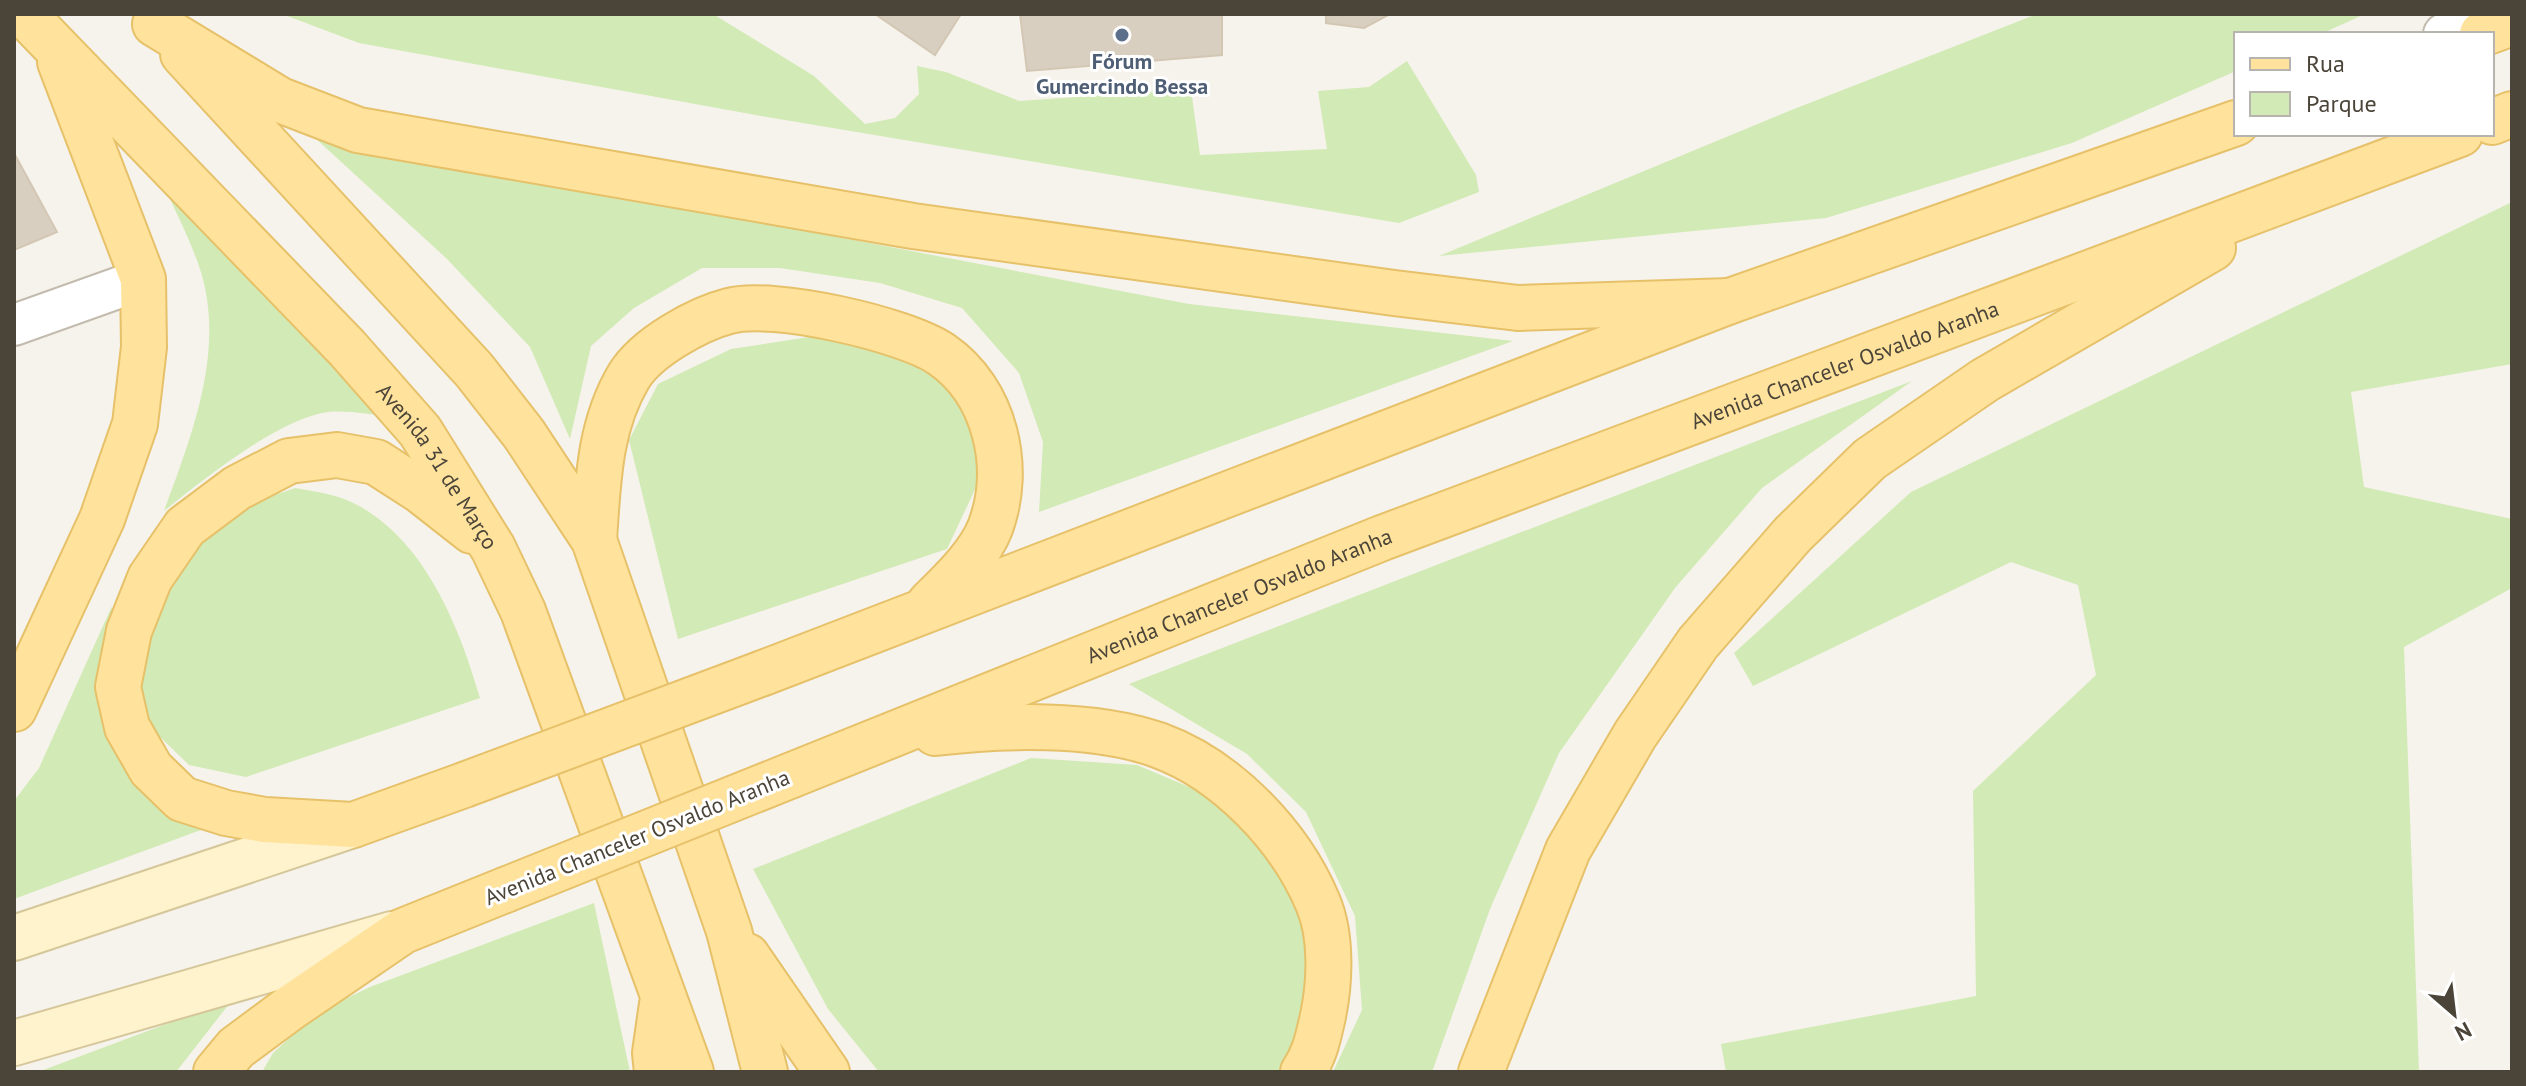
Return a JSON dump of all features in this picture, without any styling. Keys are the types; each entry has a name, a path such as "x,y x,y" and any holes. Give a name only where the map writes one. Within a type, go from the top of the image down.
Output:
{"main road":[{"name":"Avenida 31 de Março","path":"24,14 347,348 410,419 449,474 493,548 523,611 664,990 691,1072"},
{"path":"150,19 280,100 358,130 913,226 1518,308 1730,301"},
{"path":"150,19 474,370 524,434 594,540 729,931 765,1072"},
{"path":"2487,32 2512,23"},
{"path":"14,709 102,519 135,424 144,347 143,279 54,45"},
{"path":"14,938 464,785 1730,301 2234,124"},
{"name":"Avenida Chanceler Osvaldo Aranha","path":"14,1043 403,931 1382,538 2455,136"},
{"path":"1481,1072 1568,850 1635,735 1698,643 1793,534 1870,459 1985,380 2309,191"},
{"path":"594,540 600,454 610,414 631,372 683,329 732,310 798,312 861,322 940,353 965,376 985,403 996,438 1000,467 998,498 989,530 959,574 922,610"},
{"path":"353,825 265,820 226,813 182,799 151,769 127,727 118,687 129,631 150,578 185,527 237,488 289,461 337,455 376,462 421,491 493,548"},
{"path":"885,739 977,728 1081,730 1158,745 1223,781 1280,837 1319,904 1331,979 1315,1055 1303,1072"},
{"path":"216,1072 236,1048 403,931"},
{"path":"729,931 827,1072"},
{"path":"657,1072 655,1053 664,990"}],"street":[{"path":"2448,32 2482,14"},
{"path":"14,325 143,279"}],"green space":[{"path":"282,14 713,14 814,76 865,124 895,118 919,94 917,66 946,72 1019,101 1191,89 1200,155 1327,149 1318,91 1369,87 1407,61 1476,175 1479,192 1399,223 767,117 359,43"},
{"path":"2037,14 2365,14 2325,32 2234,32 2234,72 2072,143 1826,218 1439,256 1789,111"},
{"path":"314,137 1189,304 1513,341 1039,512 1043,442 1019,373 962,308 880,283 780,268 702,268 634,308 591,346 570,439 530,347 446,258"},
{"path":"162,181 391,416 328,412 308,417 242,452 164,511 195,421 208,359 209,328 207,297 199,266"},
{"path":"2512,202 2512,364 2351,392 2364,487 2512,519 2512,588 2404,647 2419,1072 1726,1072 1721,1044 1976,996 1973,791 2096,675 2078,585 2011,562 1753,686 1734,653 1911,492"},
{"path":"822,335 950,371 987,464 947,549 678,639 629,440 658,384 731,349"},
{"path":"1912,381 1762,488 1675,588 1559,753 1490,909 1432,1072 1333,1072 1362,1010 1355,916 1306,812 1247,754 1129,684"},
{"path":"295,488 329,494 361,507 405,543 438,591 451,617 480,698 246,777 189,765 158,735 130,688 153,580 246,505"},
{"path":"112,606 105,685 115,739 231,822 198,831 14,899 14,801 39,768"},
{"path":"1031,758 1137,765 1213,797 1293,882 1319,984 1287,1072 879,1072 828,1009 753,869"},
{"path":"594,903 630,1072 262,1072 273,1053 318,1012 370,987"},
{"path":"233,999 176,1072 38,1072"}],"building":[{"path":"875,14 961,14 935,55"},
{"name":"Fórum Gumercindo Bessa","path":"1020,14 1222,14 1222,55 1027,71"},
{"path":"1326,14 1390,14 1364,28 1326,23"},
{"path":"14,153 57,232 14,250"}],"place":[{"name":"Fórum Gumercindo Bessa","path":"1122,35"}]}
